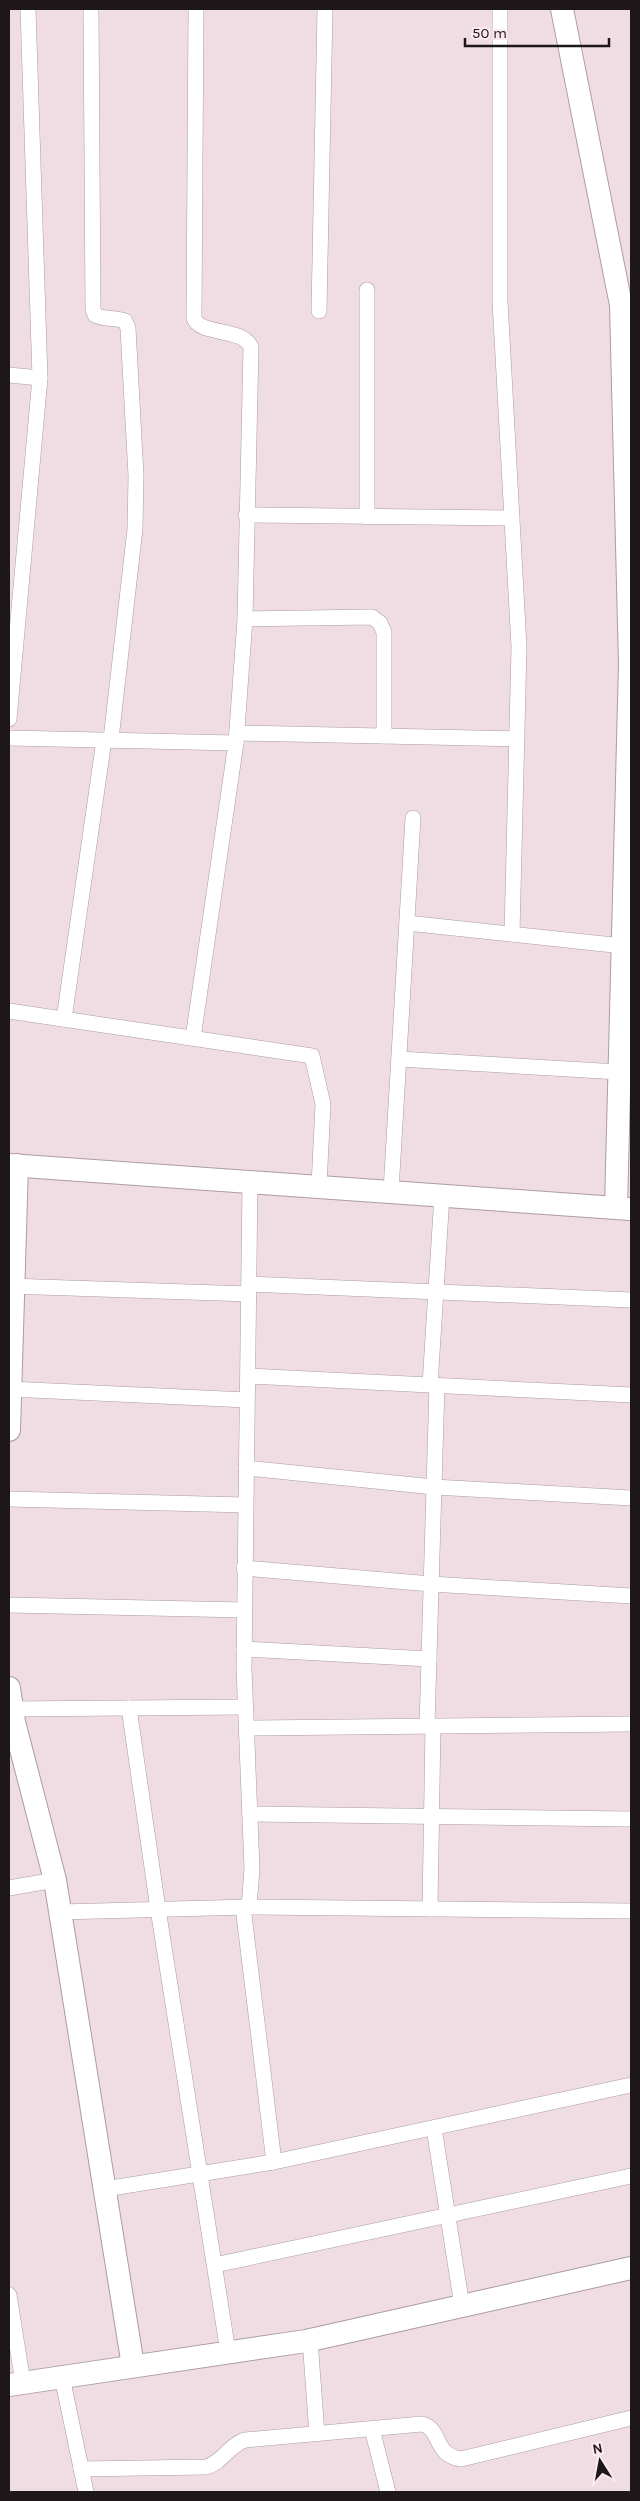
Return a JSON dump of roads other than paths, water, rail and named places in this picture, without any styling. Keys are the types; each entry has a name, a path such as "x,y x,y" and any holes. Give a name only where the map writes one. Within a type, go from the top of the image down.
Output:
{"street":[{"path":"9,719 40,378 28,9"},
{"path":"64,1019 108,740 135,529 136,476 128,328 125,321 100,318 95,315 93,308 91,9"},
{"path":"193,1038 237,738 245,619 251,347 244,338 200,325 194,318 196,9"},
{"path":"318,312 325,9"},
{"path":"500,9 500,301 519,647 512,934"},
{"path":"9,1430 13,1165 624,1208 619,1072 630,664 621,305 562,9"},
{"path":"367,290 367,517"},
{"path":"9,375 40,378"},
{"path":"246,515 512,518"},
{"path":"245,619 372,617 380,622 384,632 384,736"},
{"path":"9,738 108,740 384,736 517,739"},
{"path":"391,1191 413,818"},
{"path":"407,923 623,946"},
{"path":"9,1011 312,1056 323,1104 319,1186"},
{"path":"399,1059 619,1072"},
{"path":"250,1182 244,1649 252,1869 246,1907 274,2162"},
{"path":"430,1909 429,1659 434,1487 436,1292 442,1195"},
{"path":"11,1286 436,1292 631,1300"},
{"path":"248,1376 631,1395"},
{"path":"9,1389 247,1400"},
{"path":"246,1468 434,1487 631,1498"},
{"path":"9,1498 245,1505"},
{"path":"244,1568 431,1584 631,1596"},
{"path":"9,1605 244,1610"},
{"path":"244,1649 429,1659"},
{"path":"133,2366 55,1880 10,1702 129,1708 245,1707"},
{"path":"129,1708 158,1910 228,2352"},
{"path":"246,1728 631,1724"},
{"path":"250,1814 631,1819"},
{"path":"9,1888 55,1880"},
{"path":"60,1912 246,1907 631,1911"},
{"path":"105,2190 274,2162 631,2084"},
{"path":"434,2128 462,2306"},
{"path":"215,2265 631,2176"},
{"path":"9,2295 16,2384 310,2340 631,2268"},
{"path":"310,2340 317,2434"},
{"path":"62,2377 86,2492"},
{"path":"81,2469 206,2467 219,2461 238,2442 245,2440 427,2426 444,2453 451,2458 462,2459 631,2418"},
{"path":"372,2429 388,2492"}]}
